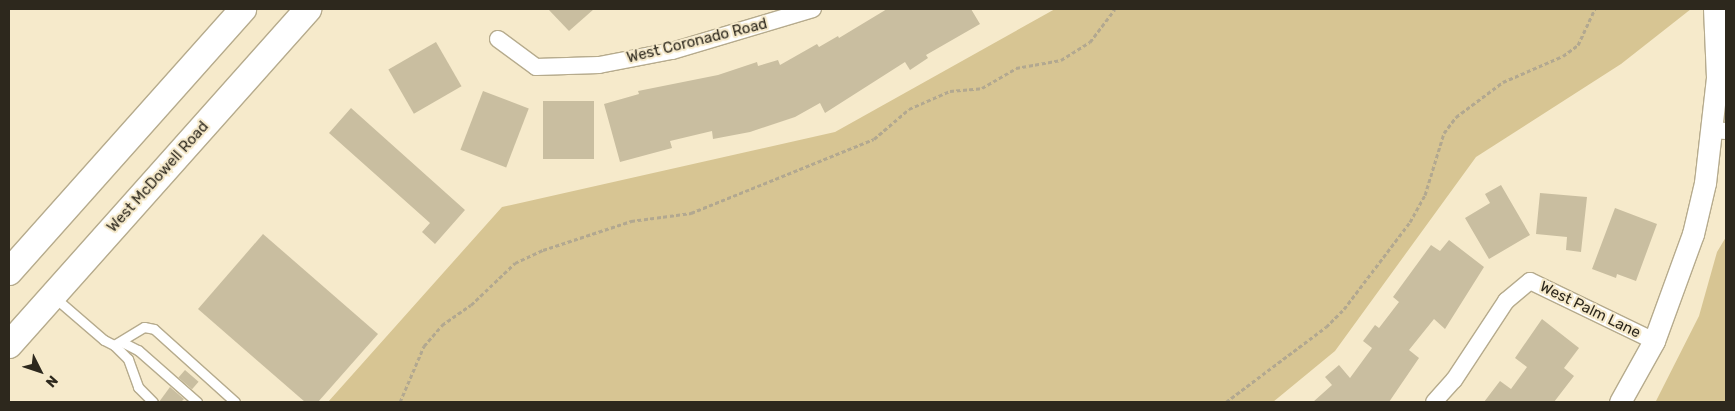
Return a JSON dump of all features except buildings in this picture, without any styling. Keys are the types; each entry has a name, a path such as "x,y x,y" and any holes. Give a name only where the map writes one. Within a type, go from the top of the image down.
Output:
{"main road":[{"path":"9,272 243,9"},
{"name":"West McDowell Road","path":"9,345 308,9"}],"street":[{"name":"West Coronado Road","path":"498,39 536,67 599,65 672,51 774,15 813,9"},
{"path":"1620,402 1654,341 1693,234 1719,130 1714,9"},
{"name":"West Palm Lane","path":"1434,402 1454,380 1506,301 1530,281 1654,341"}],"lane":[{"path":"53,296 118,343 138,350 197,402"},
{"path":"118,343 144,327 154,329 235,402"},
{"path":"118,343 128,359 138,387 153,402"}],"path":[{"path":"400,402 424,346 442,325 471,305 515,262 543,250 631,221 690,213 874,139 909,109 950,91 982,88 1016,68 1061,60 1090,42 1115,9"},
{"path":"1226,402 1326,327 1344,309 1413,215 1425,195 1444,133 1456,117 1503,82 1562,56 1578,45 1595,9"}],"shaded area":[{"path":"1055,9 1691,9 1621,64 1476,157 1335,351 1273,402 328,402 502,207 835,132"},
{"path":"1726,237 1726,402 1656,401 1699,316 1717,252"}]}
